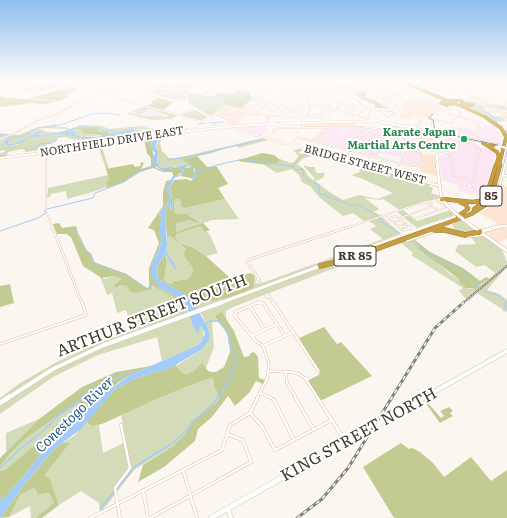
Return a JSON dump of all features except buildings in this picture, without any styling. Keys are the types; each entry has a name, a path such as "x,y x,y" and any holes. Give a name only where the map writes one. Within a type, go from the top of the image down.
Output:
{"highway":[{"name":"85","path":"456,104 484,115 498,125 505,134 506,142 506,147 488,202 482,208 459,216"},
{"name":"85","path":"412,236 474,209 483,203 489,189 499,157 502,134 496,125 486,118 456,104"},
{"path":"457,104 469,107 472,105 469,104"},
{"path":"473,104 474,110 484,115"},
{"path":"443,105 450,107"},
{"path":"443,105 446,107 445,109"},
{"path":"505,134 507,138"},
{"path":"483,143 496,152 499,157"},
{"path":"494,145 488,147 497,149 500,145"},
{"path":"442,199 476,202 482,199 489,189"},
{"path":"442,199 458,202 467,206 468,210 451,224 454,229 465,233 480,232"},
{"name":"ARTHUR STREET SOUTH","path":"320,266 459,216"},
{"path":"412,236 438,230 466,235 480,232"},
{"name":"ARTHUR STREET SOUTH","path":"320,266 348,259 412,236"}],"main road":[{"path":"189,104 194,109 223,119 228,122 229,127"},
{"path":"298,118 303,110 303,104"},
{"path":"438,113 456,104"},
{"path":"450,107 438,113 433,119 442,199 459,216 507,251"},
{"name":"BRIDGE STREET WEST","path":"298,118 298,123"},
{"path":"223,119 229,127"},
{"name":"NORTHFIELD DRIVE EAST","path":"0,158 46,153 149,135 184,131 237,126 368,120 415,128 474,141"},
{"path":"474,141 500,145"},
{"path":"474,141 506,147"},
{"name":"ARTHUR STREET SOUTH","path":"0,403 48,372 81,355 320,266"},
{"name":"KING STREET NORTH","path":"211,518 507,351"}],"street":[{"path":"0,139 12,135 9,135 41,119 56,114 74,104"},
{"path":"138,104 216,125"},
{"path":"259,104 257,106 250,105 245,107 260,110 266,104"},
{"path":"267,104 281,105 303,110"},
{"path":"292,108 289,110 284,110 283,112 294,113 298,104"},
{"path":"309,104 368,120"},
{"path":"328,104 331,106 330,107"},
{"path":"336,111 340,106 339,104"},
{"path":"350,104 378,110 400,109"},
{"path":"385,104 392,109"},
{"path":"390,136 389,130 398,119 401,104"},
{"path":"273,105 268,111 276,111 281,105"},
{"path":"312,106 306,116 320,117 325,109"},
{"path":"369,115 371,106"},
{"path":"357,116 365,108"},
{"path":"179,115 194,109"},
{"path":"378,110 380,114 387,117 393,116 385,110"},
{"path":"493,110 507,112"},
{"path":"220,111 238,114 298,118"},
{"path":"318,111 323,112"},
{"path":"330,117 333,111"},
{"path":"415,128 421,121 420,118 450,123 462,113 460,111"},
{"path":"223,119 231,113"},
{"path":"223,119 231,113"},
{"path":"317,114 322,114"},
{"path":"447,114 479,122 474,141 480,152 474,180 469,181 454,176 447,140 474,141"},
{"path":"267,125 267,121 270,116"},
{"name":"BRIDGE STREET WEST","path":"298,123 299,128 293,144 300,148 440,186"},
{"path":"229,127 286,144 293,144"},
{"path":"273,132 278,128 356,127 404,131 419,136 421,165 416,166 401,163 313,140 295,137"},
{"path":"346,160 356,127"},
{"path":"313,140 325,130 324,128"},
{"path":"459,130 476,134"},
{"path":"355,132 399,138"},
{"path":"354,136 403,147 450,153"},
{"path":"397,168 402,160 403,147"},
{"path":"0,344 86,315 46,210 46,153"},
{"path":"371,155 367,161 408,172"},
{"path":"498,192 507,157"},
{"path":"503,175 507,176"},
{"path":"258,279 248,263 248,260 424,202 434,199 442,199"},
{"path":"416,218 446,208 434,199"},
{"path":"428,201 432,204"},
{"path":"424,202 439,210"},
{"path":"399,218 431,207"},
{"path":"414,213 420,217"},
{"path":"385,215 388,218 394,222 399,227 404,230 411,228 396,216 388,218"},
{"path":"394,222 402,220"},
{"path":"399,227 407,224"},
{"path":"480,232 498,227 507,227"},
{"path":"407,241 436,232 466,236 485,235"},
{"path":"270,298 318,371 317,375 306,380"},
{"path":"91,518 221,451 225,445 232,423 250,413 267,380 269,371 268,360 263,346 252,336 235,314 236,312 250,306 263,303 284,336"},
{"path":"250,306 264,329"},
{"path":"252,336 277,324"},
{"path":"263,346 293,332"},
{"path":"269,371 286,371 299,374 306,380 345,442"},
{"path":"286,371 287,383 314,430"},
{"path":"261,393 274,400 294,440"},
{"path":"250,413 262,426 274,449 277,449 332,420"},
{"path":"120,518 115,488 130,468 121,425"},
{"path":"143,490 149,518 252,461 242,440 228,434"},
{"path":"183,470 197,518"},
{"path":"228,508 231,518"}],"shaded area":[{"path":"404,104 439,104 443,108 429,118 411,115 410,116 415,118 400,119"},
{"path":"478,104 493,104 484,106 507,110 507,118 504,117 503,114 484,112 482,108 483,106"},
{"path":"223,105 263,112 260,115 246,114 238,122 239,125 231,126 223,118 211,116"},
{"path":"140,108 151,109 172,116 164,118 127,113"},
{"path":"357,121 356,127 300,128 300,124"},
{"path":"393,124 416,129 415,131 420,132 421,130 433,132 434,151 422,149 421,136 419,135 405,131 390,130"},
{"path":"269,125 261,137 234,129 237,127"},
{"path":"479,126 494,126 500,134 500,144 475,140"},
{"path":"354,127 349,149 315,140 325,131 325,128"},
{"path":"362,127 405,132 416,135 420,138 420,149 392,145 355,136 357,128"},
{"path":"448,127 461,127 476,130 473,139 449,135"},
{"path":"354,137 402,147 402,157 379,153 378,156 351,149"},
{"path":"448,140 473,144 497,153 481,197 459,191 458,185 442,180 439,156 444,157 444,153 451,154"},
{"path":"404,148 420,150 419,165 402,163"},
{"path":"422,154 435,155 437,176 422,172 418,167 423,165"},
{"path":"500,185 507,187 507,226 497,225 494,221 479,213 488,208 494,200 496,200"},
{"path":"499,228 507,228 507,239 498,243 485,232"}],"green space":[{"path":"0,104 23,104 0,107"},
{"path":"150,104 171,104 163,110 146,106"},
{"path":"190,104 245,104 243,106 246,108 244,109 224,105 211,116"},
{"path":"224,104 246,104 241,108"},
{"path":"373,104 381,104 387,108 375,108 375,105"},
{"path":"459,104 478,104 483,106 482,108 484,111 491,112 488,113 495,117 507,118 504,118 507,121 497,122 505,130 507,130 507,136 493,120"},
{"path":"495,104 506,106 507,110 483,106"},
{"path":"144,106 178,115 171,119 152,120 126,114 130,112 129,113 150,117 158,117 158,115 164,117 170,116 149,109 140,114 132,111"},
{"path":"195,110 209,116 200,121 181,115"},
{"path":"57,124 55,127 65,127 72,130 79,126 86,125 101,126 110,129 141,126 159,131 161,133 157,134 150,129 132,129 110,135 108,132 98,131 97,128 85,126 76,130 81,130 84,134 101,136 81,137 74,134 74,132 66,132 67,130 65,129 47,128 38,129 47,131 46,132 62,132 35,135 42,132 41,131 14,144 8,144 8,139 0,140 0,133 19,135 35,128"},
{"path":"80,127 97,128 98,131 108,132 110,135 101,136 84,134 81,130 75,129"},
{"path":"128,130 131,131 127,134 130,134 132,131 140,130 146,131 150,135 114,141 113,138 104,139 104,143 98,144 95,139 75,140 65,137 57,138 56,141 46,145 46,149 25,152 25,150 21,149 8,152 6,157 0,158 0,154 6,151 0,151 0,141 4,141 6,145 16,145 23,143 23,141 28,138 59,134 71,134 78,138 98,138 123,135 121,133"},
{"path":"188,132 182,133 185,136 176,135 161,138 160,143 162,151 169,158 177,158 263,138 269,140 238,148 235,145 209,154 183,159 189,165 184,168 181,167 185,165 161,168 157,164 158,151 155,148 158,143 157,135"},
{"path":"143,136 150,136 156,168 162,170 179,167 183,172 174,177 172,172 163,172 153,168 139,172 124,182 107,188 106,183 109,179 106,169 133,164 135,167 140,166 141,162 144,163 141,169 151,166 151,158 147,153"},
{"path":"128,139 129,141 102,147 109,169 106,169 98,145"},
{"path":"303,149 298,153 302,154 307,150 311,151 308,153 312,155 315,152 320,154 304,158 297,164 304,169 308,176 313,180 315,179 303,165 315,167 317,173 325,173 323,178 315,181 343,200 359,195 378,199 393,193 351,175 360,172 359,170 365,166 412,178 411,182 422,186 425,185 422,184 423,181 430,183 429,186 433,188 431,193 440,196 440,198 400,210 383,199 380,200 365,198 379,209 374,212 381,216 364,221 353,213 343,216 319,197 311,187 302,182 299,175 292,169 277,173 263,164 269,165 280,159 290,163 294,162 299,156 293,150"},
{"path":"262,153 274,155 280,160 269,165 237,161"},
{"path":"197,156 207,167 217,167 228,184 218,188 225,199 185,208 181,206 179,199 174,199 174,212 177,214 191,213 188,215 197,221 203,221 195,223 189,220 176,224 176,232 203,223 210,230 205,232 201,226 177,234 175,237 180,243 192,247 206,256 230,278 251,273 255,276 254,287 249,290 241,294 205,303 200,300 197,302 158,279 157,271 158,265 165,254 167,261 164,280 167,282 171,284 174,281 188,279 193,272 193,268 186,259 184,253 186,249 170,236 167,237 165,211 170,204 170,209 172,210 173,208 171,191 169,189 174,180 187,179 191,181 195,177 196,171 193,167 195,173 191,178 180,176 182,175 184,168 192,167 182,159"},
{"path":"108,175 109,179 106,184 107,187 67,199 66,191 51,194 50,197 47,198 48,188"},
{"path":"170,180 166,190 169,194 169,201 159,214 161,216 162,238 158,252 152,263 160,288 171,293 182,302 152,285 151,290 135,293 130,292 126,285 121,285 116,288 114,285 122,279 115,276 102,278 83,266 71,237 66,234 57,234 53,224 59,223 62,228 76,226 78,235 86,250 91,254 94,262 126,274 147,288 149,287 149,268 159,243 154,230 148,228 163,206 163,192 166,181"},
{"path":"174,199 179,199 185,208 225,199 239,219 212,220 176,233 176,224 189,220 195,223 201,222 201,220 197,221 188,215 190,213 177,214 174,212"},
{"path":"403,210 417,221 450,210 455,215 417,228 397,212"},
{"path":"382,217 401,234 197,310 192,301 186,295 197,302 200,300 218,300 254,287 255,283 262,283 383,239 370,229 376,226 369,221"},
{"path":"460,219 475,231 463,232 455,229 452,225"},
{"path":"201,226 210,235 218,253 206,256 192,247 180,243 175,237 177,234"},
{"path":"170,236 186,249 186,259 193,268 193,272 188,279 174,281 171,284 164,280 167,256 174,268 165,251 167,237"},
{"path":"484,236 501,247 507,262 507,267 487,290 499,294 507,300 507,312 503,311 477,293 469,301 459,291 463,288 411,255 413,253 401,243 420,237 413,241 450,274 459,279 461,284 468,289 477,289 480,284 487,281 495,273 485,265 476,267 455,251 458,245 476,244 471,237"},
{"path":"415,240 430,252 463,268 480,281 486,277 490,279 480,284 477,289 466,288 460,283 459,279 417,248 420,247 413,241"},
{"path":"382,247 384,249 226,311 226,320 224,314 215,320 217,321 212,322 214,347 206,368 202,362 194,371 187,374 182,373 176,366 201,350 209,331 202,315 198,312 324,266"},
{"path":"100,276 104,279 115,276 122,279 118,288 121,285 126,285 130,292 149,291 152,284 182,302 190,314 202,326 204,338 196,346 162,361 157,337 98,355 53,377 0,414 0,398 20,383 57,362 91,346 133,330 126,310 117,313 112,293 107,295"},
{"path":"10,284 14,303 0,307 0,286"},
{"path":"222,312 234,331 244,357 249,356 254,352 258,357 259,378 265,380 263,384 256,381 249,393 235,406 228,396 212,417 198,429 195,441 164,467 138,482 143,465 173,446 185,434 194,420 219,399 214,386 213,378 159,398 102,424 93,426 88,424 87,421 115,389 139,377 168,369 177,364 176,366 182,373 187,374 194,371 202,362 208,371 211,372 216,372 224,367 230,352 229,340 226,332 215,317"},
{"path":"324,327 337,344 341,342 372,376 320,401 309,380 319,375 320,371 299,338"},
{"path":"151,366 130,375 119,382 39,456 24,476 5,497 0,500 0,471 13,464 32,447 55,436 57,431 51,428 71,415 80,403 78,401 25,439 0,466 0,458 39,419 82,387 116,372"},
{"path":"213,378 214,386 219,396 216,403 194,420 185,434 173,446 134,470 103,510 100,511 99,503 81,491 59,505 50,479 45,475 70,443 62,443 74,436 87,421 88,424 93,426 99,425 103,453 126,442 121,415 159,398"},
{"path":"78,400 81,403 71,415 51,428 57,431 55,436 32,447 14,464 0,471 0,466 25,439"},
{"path":"428,403 441,418 444,416 440,411 449,407 453,411 450,413 453,416 440,423 426,404"},
{"path":"39,419 6,452 6,433"},
{"path":"62,443 70,443 45,475 50,479 59,505 42,518 35,518 54,503 49,493 38,495 35,487 20,495 9,517 0,518 27,481 54,449"},
{"path":"401,443 409,449 412,448 420,452 433,463 444,477 471,457 491,481 507,470 507,518 394,518 363,467"},
{"path":"35,487 44,493 49,493 54,503 35,518 31,518 30,506 9,517 20,495"}],"water":[{"name":"Conestogo River","path":"79,126 75,130 65,132 75,132 74,134 81,137 96,137 132,129 154,131 157,132 156,133 159,138 155,148 158,151 157,164 161,168 189,165 194,167 198,171 192,179 190,178 195,173 195,169 189,166 184,168 184,173 182,175 174,178 169,189 171,192 173,208 171,211 170,204 165,211 167,245 165,251 177,268 174,268 165,254 158,265 157,271 158,279 186,295 192,301 206,324 209,331 209,340 201,350 168,369 139,377 115,389 81,429 54,449 27,481 0,518 0,500 5,497 24,476 39,456 100,397 130,375 196,346 201,342 205,334 201,325 198,333 196,331 186,306 171,293 160,288 151,275 152,263 158,252 162,238 159,234 161,216 159,214 169,201 169,194 166,190 173,176 180,175 183,171 182,169 176,167 163,171 154,165 152,161 155,153 153,150 150,150 152,147 151,139 147,132 140,130 132,131 127,135 85,139 67,134 59,134 28,138 23,141 23,143 13,145 6,145 4,141 0,141 8,139 8,144 14,144 42,131 40,133 44,133 35,135 61,132"}],"waterway":[{"path":"377,104 387,109"},
{"path":"476,104 482,107 483,111 495,117 501,117"},
{"path":"389,110 396,114"},
{"path":"8,139 25,135 37,128 60,125 92,114 105,113 120,115"},
{"path":"496,118 495,121 507,134"},
{"path":"209,123 224,122"},
{"path":"198,124 205,123"},
{"path":"79,126 98,128 105,131 114,131 116,133"},
{"path":"183,132 187,128"},
{"path":"158,137 167,134"},
{"path":"0,135 8,135"},
{"path":"10,136 15,136"},
{"path":"32,150 41,144 52,143 57,140 56,138 62,136"},
{"path":"167,160 193,156 263,139"},
{"path":"314,151 325,149"},
{"path":"501,175 507,151"},
{"path":"311,152 303,155 292,166 297,170 302,169 304,172 303,175 307,180 319,185 319,194 325,194 326,196 351,205 359,205 378,216 383,223 400,233"},
{"path":"196,171 205,170 217,165 243,159 291,166"},
{"path":"0,231 38,218 46,213 44,211 47,209 93,198 95,193 124,182 139,172 155,166"},
{"path":"76,229 86,250 91,254 94,262 98,265 126,274 147,289 151,286 152,277"},
{"path":"411,241 432,257 454,266 485,292 496,294 506,302"},
{"path":"506,302 505,306 507,309"},
{"path":"206,324 210,321"},
{"path":"100,509 136,466 174,442 189,428 192,422 212,405 223,391 232,372 236,358 229,342 229,332 218,321 211,321"},
{"path":"0,468 20,449 42,432 60,414 76,404 90,390 125,374 136,373"}],"tram line":[{"path":"433,114 429,118 433,120 435,132 507,147"}],"railway":[{"path":"463,303 507,266"},
{"path":"297,518 322,499 348,468 435,328 464,302"}],"place":[{"name":"Karate Japan Martial Arts Centre","path":"464,139"}]}
